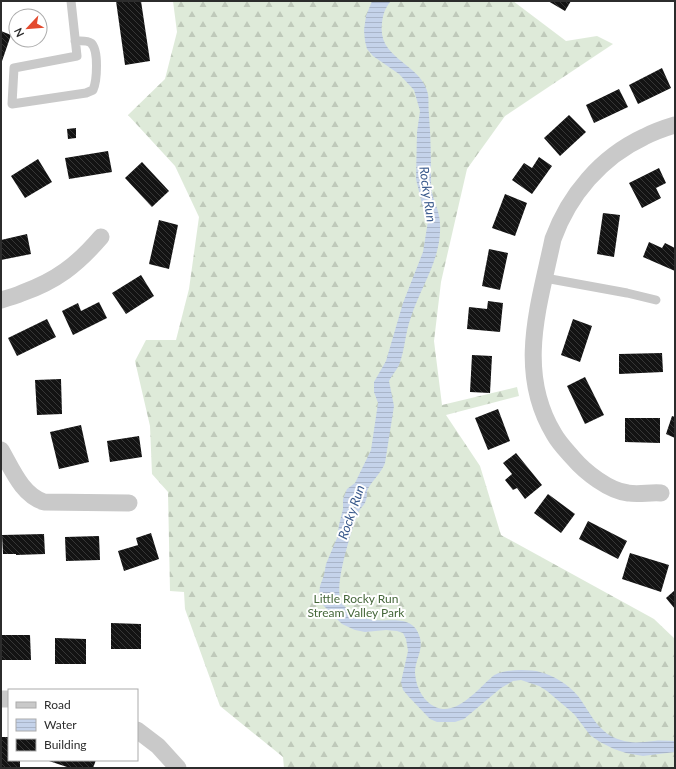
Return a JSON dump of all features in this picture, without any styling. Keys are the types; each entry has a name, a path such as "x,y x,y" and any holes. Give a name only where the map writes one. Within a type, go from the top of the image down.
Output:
{"street":[{"path":"661,493 628,493 598,480 580,466 554,434 542,410 536,389 532,358 534,334 553,239 570,202 597,169 614,155 645,136 675,124"},
{"path":"1,300 50,282 73,266 100,237"},
{"path":"1,450 20,484 36,500 44,502 129,503"},
{"path":"138,731 158,746 178,768"}],"lane":[{"path":"71,1 75,41 77,56 14,68 12,104 86,93 93,90 97,82 96,50 92,44 86,41 75,41"},
{"path":"545,278 627,293 656,300"}],"green space":[{"name":"Little Rocky Run Stream Valley Park","path":"173,1 513,1 566,41 597,36 613,44 505,116 467,169 441,282 434,341 442,405 517,387 519,396 446,415 480,466 501,535 654,619 675,639 675,768 284,768 283,757 220,706 185,609 184,592 170,591 168,492 152,474 150,426 135,361 146,340 176,340 189,289 199,217 175,166 128,115 165,79 177,32"}],"water":[{"name":"Rocky Run","path":"372,1 391,1 387,6 383,17 382,35 386,45 393,53 424,83 428,94 431,142 431,188 440,219 440,236 438,249 430,272 415,305 409,323 399,365 389,381 394,406 385,463 367,491 367,497 358,513 352,532 344,559 339,586 342,604 346,608 366,619 405,622 412,625 417,630 421,642 415,677 422,695 431,704 437,707 443,709 457,706 464,702 497,674 516,670 535,671 550,675 570,688 578,696 601,728 613,737 633,742 675,741 675,752 643,756 614,749 590,735 574,714 547,691 539,686 521,680 513,681 501,688 464,719 455,722 437,722 430,719 403,690 401,682 408,651 406,639 403,633 386,630 365,632 355,630 342,624 322,604 319,596 320,586 326,564 337,538 343,509 343,499 347,489 355,483 371,450 378,403 374,392 374,382 386,361 403,303 423,252 428,221 416,179 417,132 420,111 414,90 399,74 373,56 367,49 364,30 366,16"}],"building":[{"path":"116,1 141,1 150,61 125,65"},
{"path":"548,1 571,1 565,11"},
{"path":"1,31 8,34 8,44 1,64"},
{"path":"662,68 671,88 638,104 629,85"},
{"path":"619,89 628,107 594,123 586,105"},
{"path":"569,115 586,132 560,156 544,138"},
{"path":"76,128 76,138 68,139 67,129"},
{"path":"108,151 112,172 69,179 65,158"},
{"path":"539,157 552,166 532,194 512,180 524,163 532,168"},
{"path":"38,159 52,182 25,198 11,176"},
{"path":"142,162 169,191 152,207 125,178"},
{"path":"659,168 666,183 656,188 661,198 642,208 629,183"},
{"path":"505,194 527,203 515,236 492,228"},
{"path":"603,213 620,215 614,257 597,254"},
{"path":"159,220 178,225 169,269 149,264"},
{"path":"27,234 31,254 1,260 1,240"},
{"path":"649,242 662,248 665,243 675,248 675,271 643,257"},
{"path":"489,249 508,253 500,290 482,286"},
{"path":"141,275 154,296 126,314 112,293"},
{"path":"488,301 503,303 500,332 467,329 469,307 487,309"},
{"path":"99,302 107,318 73,335 62,311 78,303 81,311"},
{"path":"47,319 56,337 17,356 8,338"},
{"path":"573,319 592,326 580,362 561,355"},
{"path":"662,353 663,372 619,374 619,354"},
{"path":"472,355 492,356 490,393 470,392"},
{"path":"585,377 604,415 585,424 567,386"},
{"path":"61,379 62,414 37,415 35,380"},
{"path":"498,409 510,441 488,450 475,418"},
{"path":"672,416 675,417 675,438 666,434"},
{"path":"625,418 660,418 660,443 625,442"},
{"path":"81,425 89,462 59,469 50,432"},
{"path":"139,436 142,457 110,462 107,441"},
{"path":"516,453 542,485 525,499 517,488 513,490 505,480 512,474 503,463"},
{"path":"548,494 575,514 561,533 534,513"},
{"path":"588,521 627,541 618,559 579,539"},
{"path":"151,533 159,559 124,571 118,551 138,545 136,538"},
{"path":"44,534 45,554 3,554 2,535"},
{"path":"99,536 100,560 66,561 65,537"},
{"path":"630,553 669,565 661,592 622,579"},
{"path":"675,590 675,609 666,598"},
{"path":"111,623 141,624 141,649 111,649"},
{"path":"1,635 30,635 31,660 1,660"},
{"path":"55,638 86,639 86,664 55,664"},
{"path":"1,737 8,737 8,761 20,761 20,768 1,768"},
{"path":"49,761 96,761 93,768 70,768"}]}
